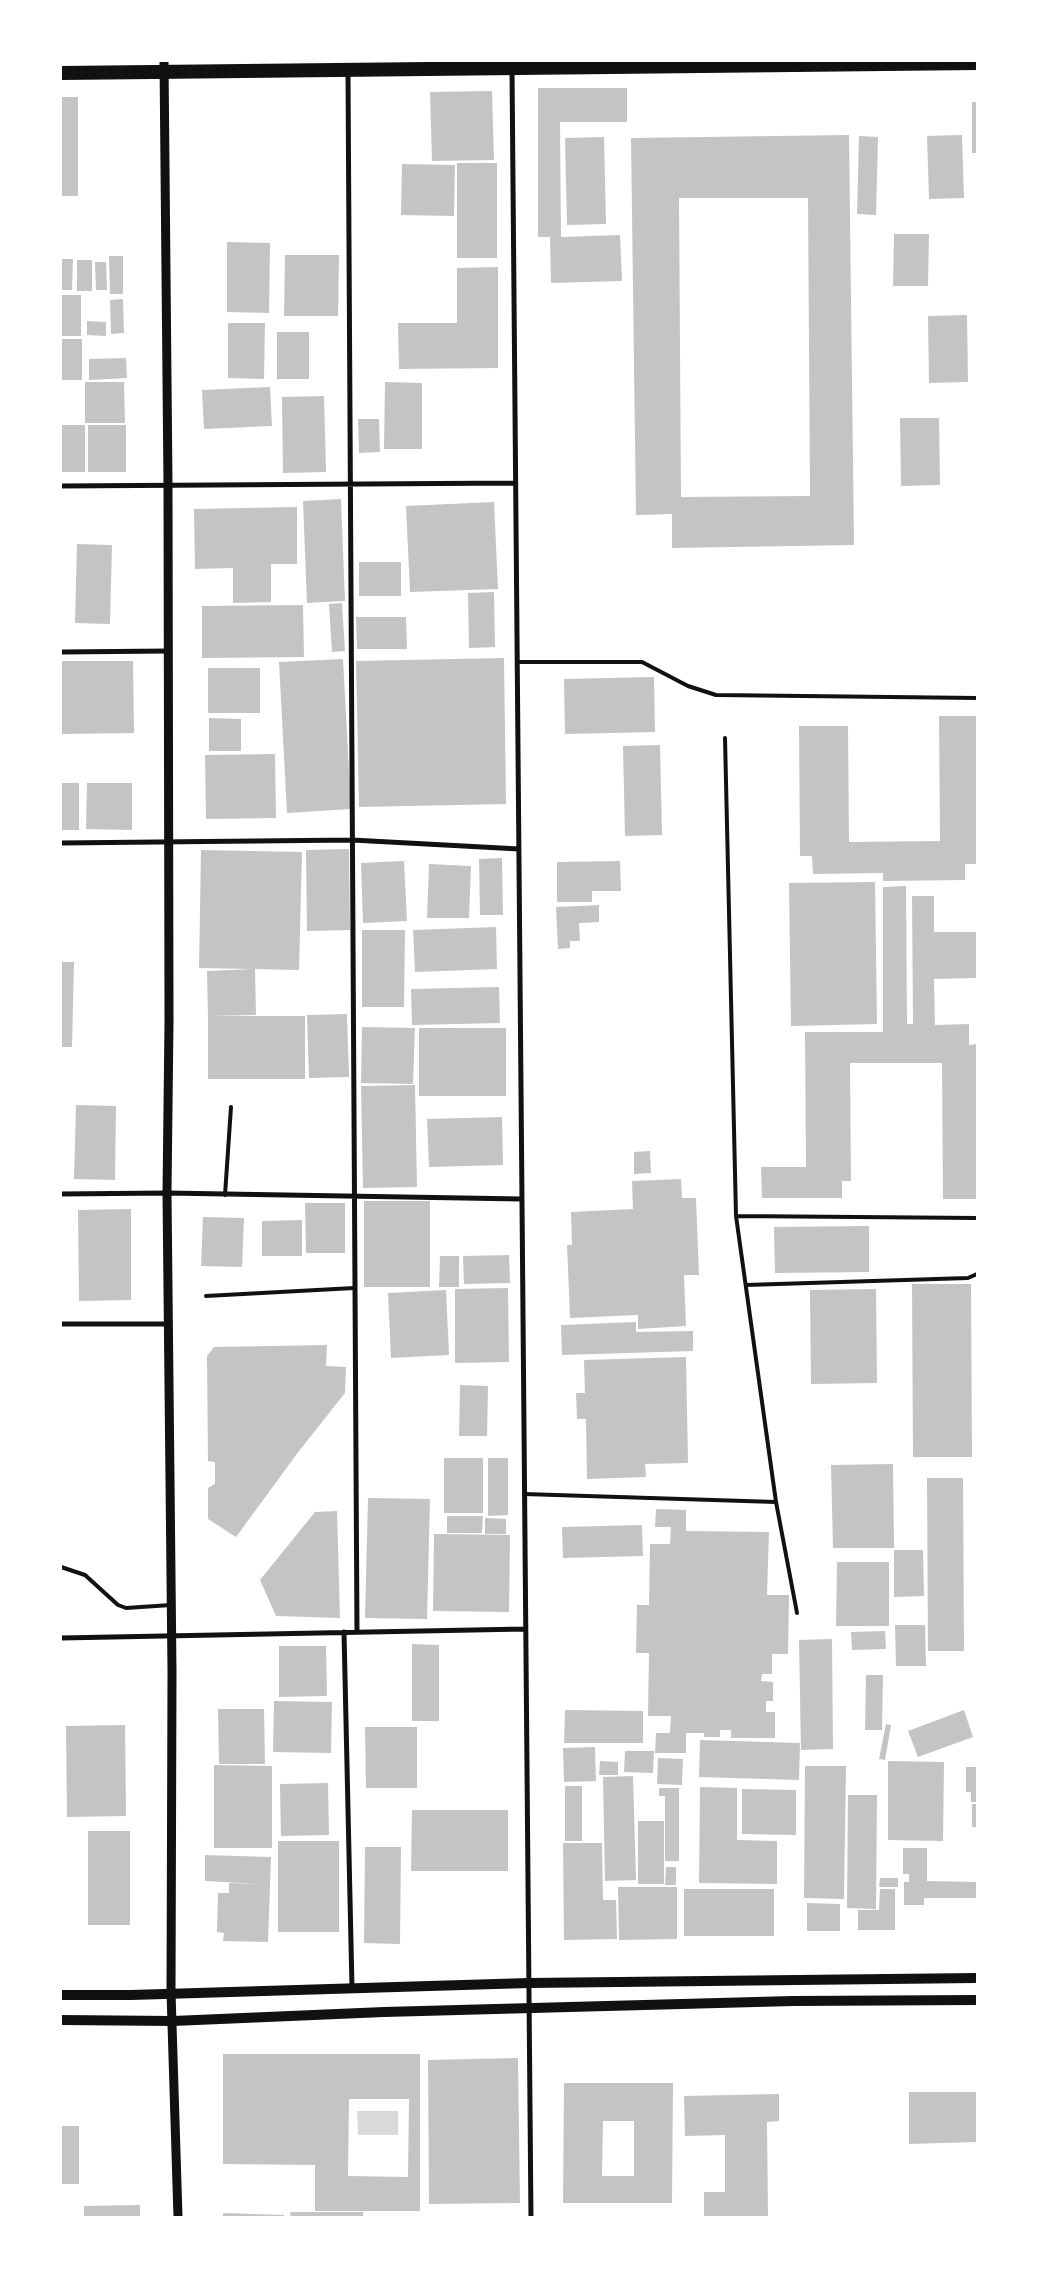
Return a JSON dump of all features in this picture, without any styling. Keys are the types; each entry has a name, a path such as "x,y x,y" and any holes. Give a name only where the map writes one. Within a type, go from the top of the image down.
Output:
{"highway":[{"path":"61,73 164,67 348,71 977,63"}],"main road":[{"path":"61,1995 528,1983 977,1978"},
{"path":"61,2020 173,2021 793,2000 977,2000"}],"street":[{"path":"164,67 168,485 169,1022 167,1194 172,1635 171,1992 178,2217"},
{"path":"512,68 531,2217"},
{"path":"348,71 357,1632"},
{"path":"61,486 515,483"},
{"path":"61,652 168,651"},
{"path":"61,843 352,840 519,849"},
{"path":"61,1194 522,1199"},
{"path":"61,1324 168,1324"},
{"path":"61,1638 525,1629"},
{"path":"344,1632 352,1987"}],"lane":[{"path":"517,662 642,662 681,683 716,695 977,698"},
{"path":"725,738 736,1216 776,1502 797,1613"},
{"path":"226,1195 231,1107"},
{"path":"736,1216 977,1218"},
{"path":"746,1284 968,1278 977,1274"},
{"path":"206,1296 354,1288"},
{"path":"524,1494 776,1502"},
{"path":"61,1567 85,1575 118,1605 126,1608 171,1605"}],"shaded area":[{"path":"357,2111 398,2111 398,2135 358,2135"}],"building":[{"path":"538,88 627,88 627,122 560,122 561,237 620,235 622,281 551,283 550,237 538,237"},
{"path":"492,91 494,160 432,161 430,92"},
{"path":"61,97 78,97 78,196 61,196"},
{"path":"972,102 977,102 977,153 972,153"},
{"path":"849,135 854,545 672,548 672,514 636,515 631,138","holes":["679,198 808,198 810,496 681,497"]},
{"path":"962,135 964,198 929,199 927,136"},
{"path":"859,136 878,137 876,215 857,214"},
{"path":"604,137 606,224 567,225 565,138"},
{"path":"457,163 497,163 497,258 457,258"},
{"path":"402,164 455,165 454,216 401,215"},
{"path":"894,234 929,234 928,286 893,286"},
{"path":"227,242 270,243 269,313 227,312"},
{"path":"285,255 339,255 338,316 284,316"},
{"path":"109,256 123,256 123,294 110,294"},
{"path":"61,259 73,259 72,290 61,290"},
{"path":"77,260 92,260 92,291 77,291"},
{"path":"95,262 106,262 107,290 96,290"},
{"path":"498,267 498,368 399,369 398,323 457,323 457,268"},
{"path":"61,295 81,295 81,336 61,336"},
{"path":"123,299 124,333 111,334 110,300"},
{"path":"967,315 968,382 929,383 928,316"},
{"path":"87,321 106,322 106,336 87,335"},
{"path":"228,323 265,323 264,379 228,378"},
{"path":"277,332 309,332 309,379 277,379"},
{"path":"61,339 82,339 82,380 61,380"},
{"path":"126,358 127,378 89,380 89,359"},
{"path":"85,382 124,382 125,423 85,423"},
{"path":"385,382 422,383 422,449 384,449"},
{"path":"270,387 272,426 204,429 202,390"},
{"path":"324,396 326,472 283,473 282,397"},
{"path":"900,418 939,418 940,485 901,486"},
{"path":"358,419 379,419 380,452 359,453"},
{"path":"61,425 85,425 85,472 61,472"},
{"path":"88,425 126,425 126,472 88,472"},
{"path":"341,499 345,601 307,603 303,501"},
{"path":"494,502 498,589 410,592 406,506"},
{"path":"297,507 297,564 271,564 271,602 233,603 233,568 195,569 194,509"},
{"path":"77,544 112,545 110,624 75,623"},
{"path":"359,562 401,562 401,596 359,596"},
{"path":"494,592 495,647 469,648 468,593"},
{"path":"342,603 345,651 332,652 329,604"},
{"path":"303,605 304,657 202,658 202,606"},
{"path":"356,617 406,617 407,649 357,649"},
{"path":"504,658 506,804 359,807 356,661"},
{"path":"343,659 351,809 287,813 279,662"},
{"path":"61,661 133,661 134,733 61,734"},
{"path":"208,668 260,668 260,713 208,713"},
{"path":"654,677 655,732 565,734 564,679"},
{"path":"939,716 977,716 977,864 965,864 965,880 883,881 883,873 813,874 812,856 800,856 799,726 848,726 849,842 940,841"},
{"path":"209,718 241,719 241,751 209,751"},
{"path":"660,745 662,835 625,836 623,746"},
{"path":"275,754 276,818 206,819 205,755"},
{"path":"61,783 79,783 79,830 61,830"},
{"path":"87,783 132,783 132,830 86,829"},
{"path":"349,849 350,930 307,931 306,850"},
{"path":"201,850 302,852 299,970 255,969 256,1015 208,1016 207,971 253,969 199,968"},
{"path":"502,858 503,915 480,915 479,859"},
{"path":"404,861 407,921 363,923 361,863"},
{"path":"620,861 621,891 592,891 592,902 557,902 557,862"},
{"path":"429,864 471,866 469,918 427,918"},
{"path":"875,882 877,1024 791,1026 789,883"},
{"path":"906,886 907,1024 913,1024 912,896 934,896 934,932 977,932 977,978 934,979 935,1025 969,1024 969,1045 977,1044 977,1199 943,1199 942,1063 850,1063 851,1181 842,1181 842,1198 762,1198 761,1167 806,1167 805,1032 883,1032 883,887"},
{"path":"599,905 599,922 579,923 580,941 570,941 570,948 558,949 556,907"},
{"path":"496,927 497,969 415,972 413,930"},
{"path":"362,930 405,930 404,1007 362,1007"},
{"path":"61,962 74,962 72,1047 61,1047"},
{"path":"499,987 500,1023 412,1025 411,989"},
{"path":"347,1014 349,1077 309,1078 307,1015"},
{"path":"208,1016 305,1016 305,1079 208,1079"},
{"path":"362,1027 415,1028 413,1084 361,1083"},
{"path":"419,1028 506,1028 506,1096 419,1096"},
{"path":"415,1085 417,1187 363,1188 361,1086"},
{"path":"76,1105 116,1106 115,1180 74,1179"},
{"path":"502,1117 503,1165 429,1167 427,1119"},
{"path":"650,1151 651,1173 634,1174 634,1152"},
{"path":"681,1179 682,1198 696,1198 699,1275 684,1275 686,1326 638,1329 638,1315 570,1318 567,1245 572,1245 571,1212 633,1209 632,1181"},
{"path":"364,1201 430,1201 430,1287 364,1287"},
{"path":"305,1203 345,1203 345,1253 306,1253"},
{"path":"131,1209 131,1300 79,1301 78,1210"},
{"path":"203,1217 244,1218 242,1267 201,1266"},
{"path":"302,1220 302,1256 262,1256 262,1221"},
{"path":"869,1226 869,1272 775,1273 774,1227"},
{"path":"509,1255 510,1283 464,1284 463,1256"},
{"path":"440,1256 459,1256 459,1287 439,1287"},
{"path":"912,1284 971,1284 972,1457 913,1457"},
{"path":"508,1288 509,1362 455,1363 455,1289"},
{"path":"876,1289 877,1383 811,1384 810,1290"},
{"path":"446,1290 449,1355 391,1358 388,1293"},
{"path":"636,1322 636,1332 693,1331 693,1351 562,1355 561,1325"},
{"path":"327,1345 326,1366 346,1367 345,1393 299,1451 236,1537 208,1519 208,1488 215,1484 215,1462 208,1461 207,1356 214,1347"},
{"path":"686,1357 688,1463 645,1464 646,1477 587,1479 586,1419 577,1419 576,1393 585,1393 584,1360"},
{"path":"460,1385 488,1386 487,1436 459,1436"},
{"path":"444,1458 483,1458 483,1513 444,1513"},
{"path":"488,1458 508,1458 508,1515 488,1516"},
{"path":"893,1464 894,1548 833,1548 831,1465"},
{"path":"927,1478 963,1478 964,1651 928,1651"},
{"path":"368,1498 430,1499 427,1619 365,1618"},
{"path":"656,1509 686,1510 686,1531 769,1532 767,1595 789,1595 788,1654 772,1654 772,1674 762,1674 761,1681 773,1682 773,1701 766,1701 766,1712 775,1712 775,1738 731,1738 731,1730 720,1730 720,1737 704,1737 704,1733 686,1733 686,1753 655,1753 656,1733 670,1733 671,1716 648,1716 649,1653 636,1653 637,1605 649,1605 650,1544 670,1544 671,1527 655,1527"},
{"path":"337,1511 340,1618 276,1616 260,1580 315,1512"},
{"path":"447,1516 483,1516 482,1533 447,1533"},
{"path":"485,1518 506,1519 506,1534 485,1534"},
{"path":"642,1525 643,1556 563,1558 562,1527"},
{"path":"434,1534 510,1535 509,1612 433,1611"},
{"path":"894,1550 923,1550 924,1596 894,1597"},
{"path":"837,1562 889,1562 889,1626 836,1626"},
{"path":"895,1625 925,1625 926,1666 896,1666"},
{"path":"885,1631 886,1649 852,1650 851,1632"},
{"path":"832,1639 833,1749 801,1750 799,1640"},
{"path":"412,1644 439,1645 439,1721 412,1721"},
{"path":"279,1646 326,1646 327,1696 279,1697"},
{"path":"866,1675 883,1675 882,1730 865,1730"},
{"path":"274,1701 332,1702 331,1753 273,1752"},
{"path":"218,1709 264,1709 265,1764 219,1764"},
{"path":"565,1710 643,1711 643,1743 564,1743"},
{"path":"964,1710 973,1737 918,1757 908,1731"},
{"path":"886,1724 891,1725 885,1760 879,1759"},
{"path":"125,1725 126,1816 67,1817 66,1726"},
{"path":"365,1727 417,1727 417,1788 366,1788"},
{"path":"700,1740 800,1743 799,1780 699,1777"},
{"path":"595,1747 596,1781 564,1782 563,1748"},
{"path":"625,1751 654,1751 653,1773 624,1772"},
{"path":"658,1758 683,1759 682,1785 657,1784"},
{"path":"600,1761 618,1762 618,1775 599,1775"},
{"path":"888,1761 944,1762 943,1841 888,1840"},
{"path":"214,1765 272,1766 272,1848 214,1848"},
{"path":"805,1766 846,1766 844,1899 804,1898"},
{"path":"966,1767 977,1767 977,1802 971,1802 971,1792 966,1792"},
{"path":"633,1776 636,1880 605,1881 603,1777"},
{"path":"328,1783 329,1835 281,1836 280,1784"},
{"path":"565,1786 582,1786 582,1841 565,1841"},
{"path":"700,1787 737,1788 737,1840 777,1841 777,1884 699,1883"},
{"path":"659,1788 679,1788 679,1861 665,1861 665,1796 659,1796"},
{"path":"742,1789 796,1790 796,1835 742,1834"},
{"path":"848,1795 877,1795 876,1909 847,1908"},
{"path":"972,1804 977,1804 977,1827 972,1827"},
{"path":"412,1810 508,1810 508,1871 411,1871"},
{"path":"638,1821 664,1821 664,1884 638,1884"},
{"path":"88,1831 130,1831 130,1925 88,1925"},
{"path":"278,1841 339,1841 339,1932 278,1932"},
{"path":"563,1843 602,1843 603,1900 616,1900 617,1939 564,1940"},
{"path":"365,1847 401,1847 400,1944 364,1943"},
{"path":"903,1848 927,1848 927,1881 977,1882 977,1898 924,1898 924,1905 904,1905 904,1882 909,1882 909,1874 903,1874"},
{"path":"205,1855 271,1857 268,1942 223,1941 224,1933 217,1932 218,1893 229,1893 229,1883 261,1884 205,1881"},
{"path":"666,1867 676,1867 676,1885 665,1885"},
{"path":"880,1878 898,1878 898,1887 879,1887"},
{"path":"618,1887 677,1887 677,1939 619,1940"},
{"path":"684,1889 774,1889 774,1936 684,1936"},
{"path":"880,1889 895,1889 895,1930 858,1930 858,1910 879,1910"},
{"path":"807,1903 840,1904 840,1931 807,1931"},
{"path":"223,2054 420,2054 420,2211 315,2211 315,2165 223,2164","holes":["349,2099 409,2099 408,2177 348,2176"]},
{"path":"518,2058 520,2203 429,2204 428,2060"},
{"path":"564,2083 673,2083 672,2203 563,2203","holes":["603,2121 634,2121 634,2176 602,2176"]},
{"path":"909,2092 977,2092 977,2142 909,2144"},
{"path":"779,2094 779,2121 767,2122 768,2217 704,2217 704,2192 725,2192 725,2135 685,2136 684,2096"},
{"path":"61,2126 79,2126 79,2184 61,2184"},
{"path":"140,2205 140,2217 84,2217 84,2206"},
{"path":"290,2212 363,2212 363,2217 291,2217"},
{"path":"223,2213 284,2215 284,2217 223,2217"}]}
